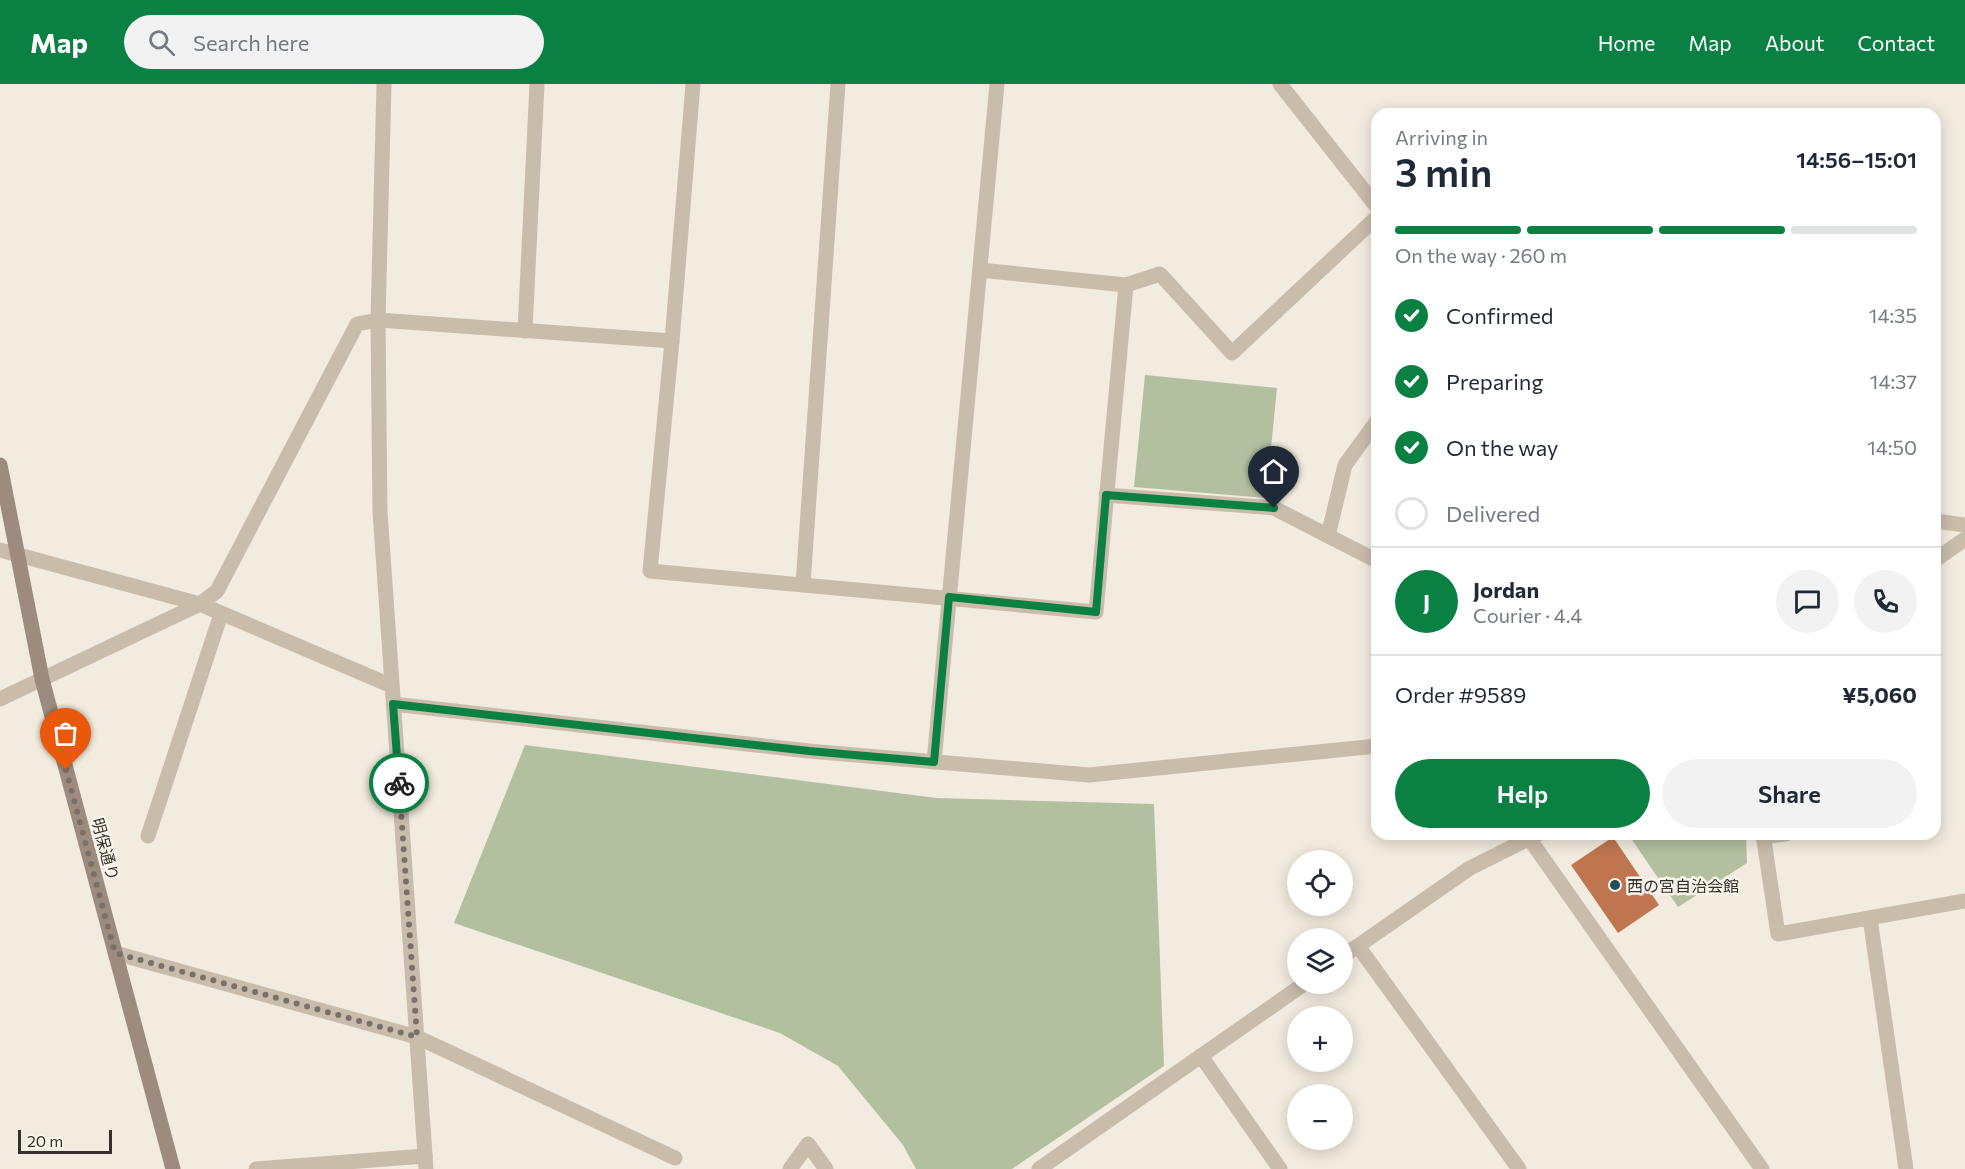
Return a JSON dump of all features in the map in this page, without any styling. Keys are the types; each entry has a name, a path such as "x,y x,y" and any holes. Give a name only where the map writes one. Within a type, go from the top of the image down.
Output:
{"street":[{"path":"256,1169 426,1162 380,512 378,320 384,84"},
{"path":"525,331 537,84"},
{"path":"693,84 650,571 1096,612 1126,285"},
{"path":"803,584 838,84"},
{"path":"934,762 997,84"},
{"path":"1280,84 1371,199"},
{"path":"980,270 1126,285 1160,274 1232,353 1371,223"},
{"path":"0,699 200,604 217,591 357,324 378,320 672,340"},
{"path":"1328,536 1345,465 1371,429"},
{"name":"明保通り","path":"0,465 16,556 42,679 173,1169"},
{"path":"1106,495 1274,508 1371,558"},
{"path":"1941,522 1965,525"},
{"path":"1941,556 1965,539"},
{"path":"0,550 200,604 392,686"},
{"path":"148,836 221,614"},
{"path":"393,704 809,751 1089,774 1371,747"},
{"path":"1353,949 1470,868 1523,840"},
{"path":"1534,840 1762,1169"},
{"path":"1764,840 1778,933 1965,901"},
{"path":"1870,918 1906,1169"},
{"path":"1358,946 1519,1169"},
{"path":"115,953 417,1037 675,1158"},
{"path":"1039,1169 1290,994"},
{"path":"1201,1056 1280,1169"},
{"path":"790,1169 808,1144 826,1169"}],"green space":[{"path":"1145,375 1277,388 1266,498 1134,487"},
{"path":"525,745 936,798 1154,804 1164,1066 1012,1169 916,1169 903,1145 838,1066 780,1033 454,923"},
{"path":"1632,840 1746,840 1747,863 1678,907"}],"building":[{"name":"西の宮自治会館","path":"1608,840 1615,840 1659,905 1618,933 1571,865"}],"way so far":[{"path":"66,770 115,953 417,1037 399,783"}],"place":[{"name":"西の宮自治会館","path":"1615,885"}],"route":[{"path":"399,783 393,704 809,751 934,762 949,597 1096,612 1106,495 1274,508"}]}
